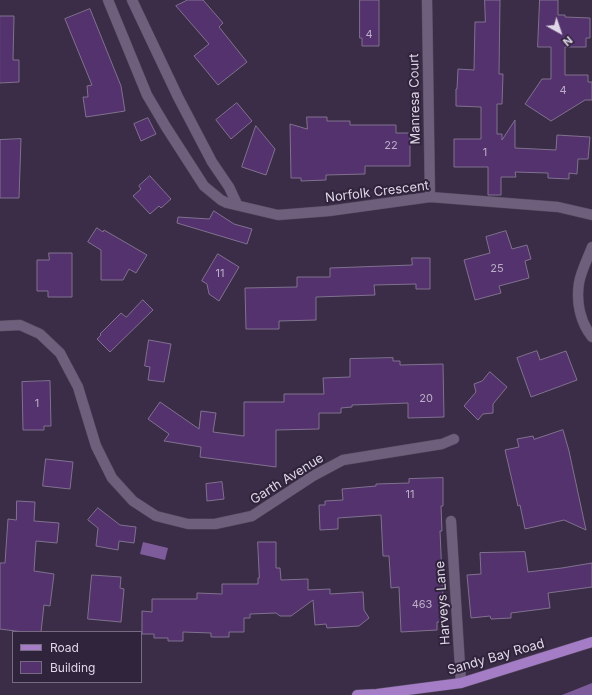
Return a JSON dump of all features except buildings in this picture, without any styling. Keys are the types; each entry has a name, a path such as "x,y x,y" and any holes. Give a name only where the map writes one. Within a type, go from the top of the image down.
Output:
{"main road":[{"name":"Sandy Bay Road","path":"357,695 377,694 461,683 592,642"}],"street":[{"name":"Norfolk Crescent","path":"108,0 148,94 204,186 227,203 238,204 278,215 329,211 430,197 558,207 592,215"},
{"path":"132,0 188,117 212,162 229,187 238,204"},
{"name":"Manresa Court","path":"427,0 430,197"},
{"path":"592,247 579,282 578,306 586,329 592,337"},
{"name":"Garth Avenue","path":"0,326 20,325 40,334 60,353 78,387 96,446 112,478 133,501 156,516 188,524 215,524 252,516 312,476 343,460 442,444 454,439"},
{"name":"Harveys Lane","path":"451,521 461,683"}],"shaded area":[{"path":"143,542 168,548 165,560 140,554"},
{"path":"592,683 592,695 562,695"}]}
